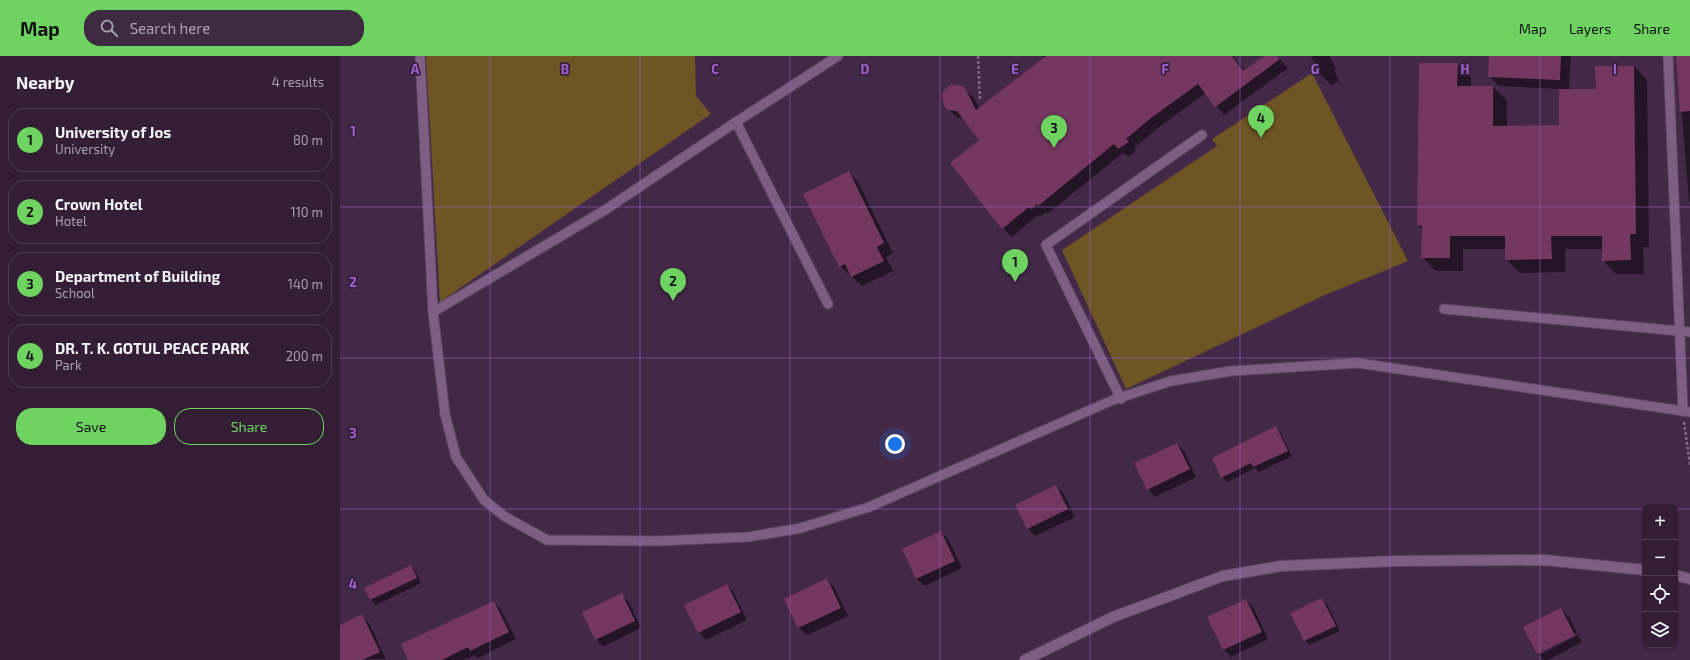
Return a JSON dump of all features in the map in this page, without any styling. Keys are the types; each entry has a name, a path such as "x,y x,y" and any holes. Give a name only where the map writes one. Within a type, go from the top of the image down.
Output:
{"street":[{"path":"1026,660 1113,617 1216,579 1281,566 1396,561 1544,560 1642,570"},
{"path":"1678,576 1690,579"}],"lane":[{"path":"420,56 433,312 445,414 456,457 484,500 504,516 547,540 658,541 748,537 801,528 869,507 1113,400 1121,399 1170,381 1231,371 1358,363 1686,412 1680,331 1668,56"},
{"path":"433,312 605,210 838,56"},
{"path":"736,122 828,304"},
{"path":"1121,399 1046,244 1202,135"},
{"path":"1444,309 1690,332"}],"path":[{"path":"978,56 980,100"},
{"path":"1686,412 1690,465"}],"shaded area":[{"path":"426,56 695,56 696,96 711,114 440,302"},
{"path":"1312,73 1408,261 1325,295 1126,389 1062,250 1217,146 1212,139"}],"building":[{"path":"1046,56 1232,56 1243,71 1264,56 1277,56 1280,59 1215,107 1198,84 1151,118 1126,139 1129,142 1118,149 1114,144 1038,206 1037,204 1031,209 1029,207 1002,229 950,163 979,140 957,111 948,110 944,106 942,96 943,91 952,84 962,86 966,90 976,110"},
{"path":"1489,56 1561,56 1560,80 1488,77"},
{"path":"1676,56 1690,56 1690,111 1680,112"},
{"path":"1419,63 1458,63 1457,86 1493,86 1493,126 1559,125 1559,89 1596,89 1595,66 1634,66 1636,234 1630,234 1631,260 1602,261 1602,236 1551,236 1552,259 1505,260 1505,236 1450,236 1450,258 1421,258 1422,226 1417,225"},
{"path":"849,171 884,243 877,247 884,261 851,277 845,264 839,267 803,194"},
{"path":"1276,426 1288,451 1253,467 1251,463 1221,478 1212,458"},
{"path":"1177,443 1190,469 1147,490 1134,463"},
{"path":"1056,485 1068,509 1027,529 1015,505"},
{"path":"941,531 955,561 916,579 902,549"},
{"path":"411,565 417,578 370,600 364,588"},
{"path":"827,578 841,608 798,628 784,599"},
{"path":"727,584 741,612 698,633 684,605"},
{"path":"622,593 635,621 595,640 582,612"},
{"path":"1322,598 1336,626 1304,641 1290,613"},
{"path":"1246,599 1262,632 1223,650 1207,617"},
{"path":"494,601 509,632 470,651 468,647 442,660 408,660 401,644"},
{"path":"1561,608 1575,635 1537,654 1523,627"},
{"path":"362,614 380,652 362,660 340,660 340,625"}],"place":[{"name":"DR. T. K. GOTUL PEACE PARK","path":"1261,138"},
{"name":"Department of Building","path":"1054,148"},
{"name":"University of Jos","path":"1015,282"},
{"name":"Crown Hotel","path":"673,301"}]}
